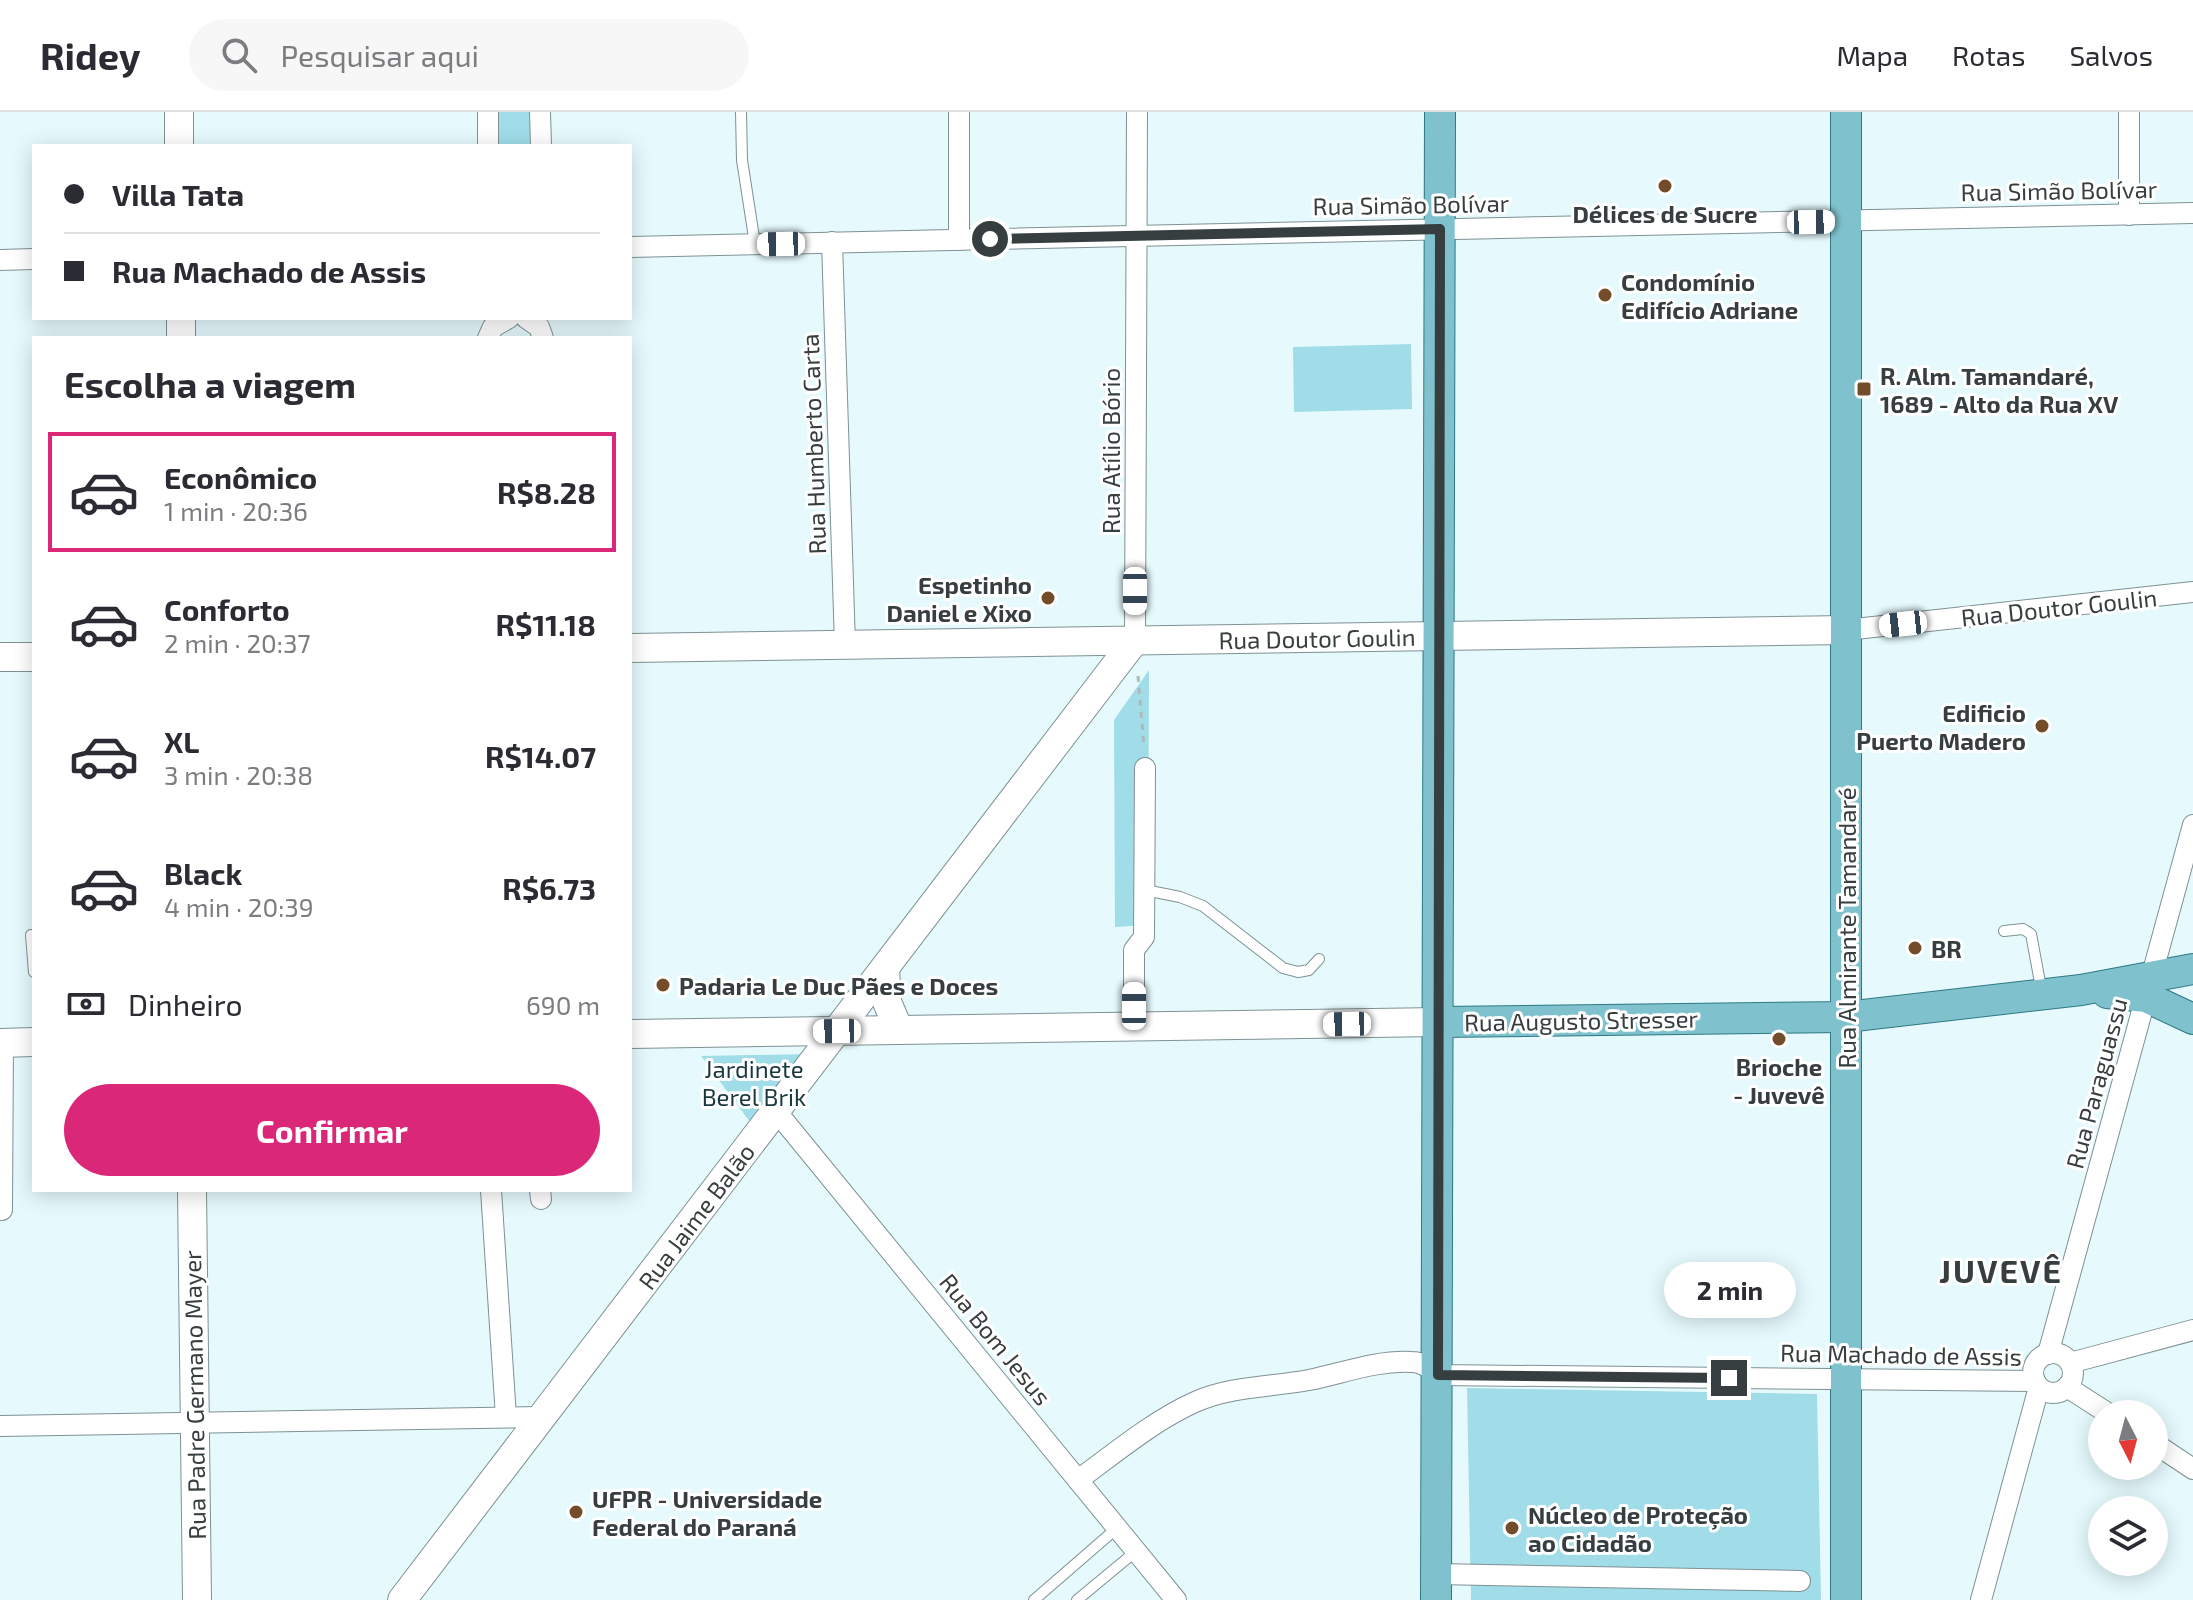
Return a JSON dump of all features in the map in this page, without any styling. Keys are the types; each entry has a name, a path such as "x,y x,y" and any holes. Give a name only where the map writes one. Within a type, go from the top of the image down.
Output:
{"main road":[{"path":"1436,1587 1440,112"},
{"name":"Rua Almirante Tamandaré","path":"1846,112 1846,1600"},
{"path":"2149,987 2193,969"},
{"path":"2149,987 2193,1019"},
{"name":"Rua Augusto Stresser","path":"1439,1022 1846,1017 2081,990 2149,987"}],"street":[{"path":"179,112 179,144"},
{"path":"488,112 488,144"},
{"path":"540,112 541,144"},
{"path":"959,112 959,240"},
{"name":"Rua Atílio Bório","path":"1135,640 1137,112"},
{"path":"2129,112 2129,215"},
{"name":"Rua Simão Bolívar","path":"632,247 2193,213"},
{"name":"Rua Humberto Carta","path":"832,242 845,645"},
{"path":"0,260 32,259"},
{"path":"489,336 493,327 505,320"},
{"path":"529,320 539,327 542,336"},
{"name":"Rua Doutor Goulin","path":"632,648 1846,630 2193,592"},
{"name":"Rua Jaime Balão","path":"402,1600 1135,640"},
{"path":"0,657 32,657"},
{"path":"1134,1027 1134,950 1144,937 1145,768"},
{"name":"Rua Paraguassu","path":"2048,1354 2193,825"},
{"path":"885,968 887,1002 899,1030"},
{"name":"Rua Augusto Stresser","path":"632,1034 1439,1022"},
{"path":"2,1210 1,1043 32,1042"},
{"name":"Rua Bom Jesus","path":"776,1111 1176,1600"},
{"name":"Rua Padre Germano Mayer","path":"192,1192 197,1600"},
{"path":"491,1192 506,1417"},
{"path":"2070,1363 2193,1330"},
{"path":"1981,1600 2037,1384 2035,1364 2048,1354 2061,1355 2070,1363 2072,1375 2067,1387"},
{"name":"Rua Machado de Assis","path":"1078,1480 1160,1422 1212,1395 1382,1364 1414,1361 1424,1364 1438,1375 2037,1384"},
{"path":"2037,1384 2050,1392 2067,1387 2088,1400"},
{"path":"0,1426 542,1417"},
{"path":"2168,1452 2193,1469"},
{"path":"1436,1587 1800,1581"}],"lane":[{"path":"741,112 742,160 755,244"},
{"path":"1145,890 1180,897 1203,906 1283,968 1298,972 1309,970 1319,959"},
{"path":"2004,931 2023,929 2031,934 2043,994"},
{"path":"31,935 32,947"},
{"path":"1034,1600 1117,1528"},
{"path":"1077,1600 1135,1552"}],"path":[{"path":"1135,640 1145,768"}],"green space":[{"path":"494,112 534,112 535,144 495,144"},
{"path":"1411,344 1412,409 1294,412 1293,347"},
{"path":"1149,670 1148,925 1115,927 1114,720"},
{"name":"Jardinete Berel Brik","path":"811,1054 753,1126 701,1056"},
{"path":"1467,1388 1817,1394 1821,1600 1471,1600"}],"place":[{"name":"Délices de Sucre","path":"1665,186"},
{"name":"Condomínio Edifício Adriane","path":"1605,295"},
{"name":"R. Alm. Tamandaré, 1689 - Alto da Rua XV","path":"1864,389"},
{"name":"Espetinho Daniel e Xixo","path":"1048,598"},
{"name":"Edificio Puerto Madero","path":"2042,726"},
{"name":"BR","path":"1915,948"},
{"name":"Padaria Le Duc Pães e Doces","path":"663,985"},
{"name":"Brioche - Juvevê","path":"1779,1039"},
{"name":"UFPR - Universidade Federal do Paraná","path":"576,1512"},
{"name":"Núcleo de Proteção ao Cidadão","path":"1512,1528"}],"district":[{"name":"JUVEVÊ","path":"2001,1270"}],"route":[{"path":"990,239 1440,229 1438,1375 1729,1378"}]}
